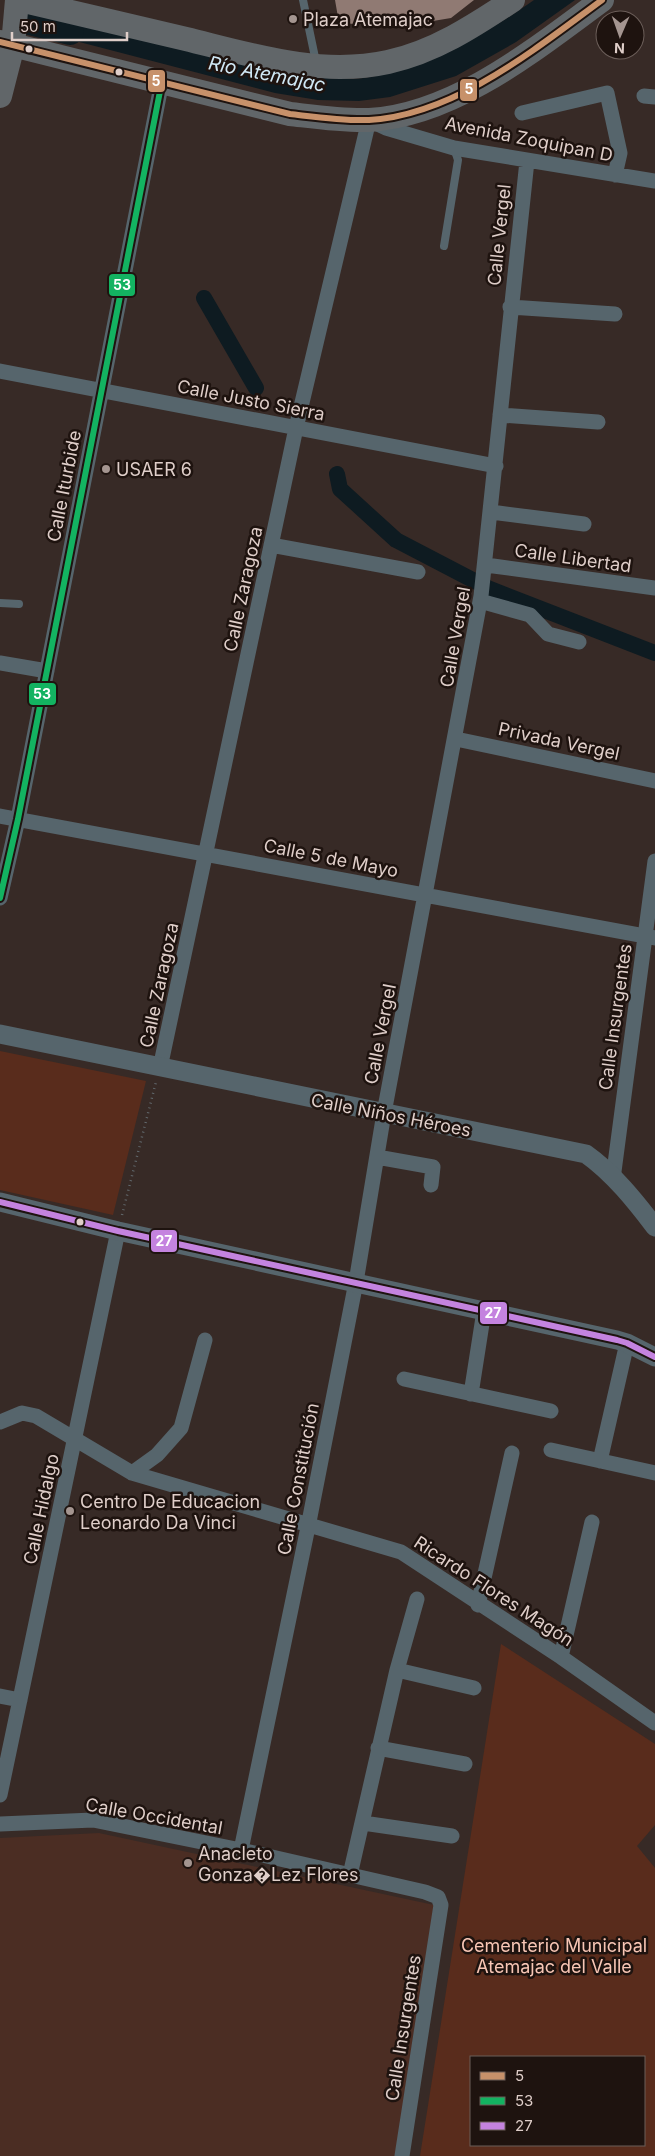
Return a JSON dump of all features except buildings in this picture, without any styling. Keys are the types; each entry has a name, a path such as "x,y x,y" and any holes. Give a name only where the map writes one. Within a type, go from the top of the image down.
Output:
{"main road":[{"path":"0,96 6,43 19,0 265,58 316,65 352,67 388,62 421,52 454,37 512,0"},
{"path":"6,43 290,114 335,119 369,120 415,110 482,84 521,60 602,0"}],"street":[{"name":"Calle Iturbide","path":"0,898 18,819 162,81"},
{"path":"522,113 607,92 620,153 616,175"},
{"path":"415,110 411,124 414,131 429,139"},
{"name":"Avenida Zoquipan D","path":"369,120 386,128 429,139 454,148 655,181"},
{"name":"Calle Zaragoza","path":"160,1068 296,428 369,120"},
{"name":"Calle Vergel","path":"384,1113 456,738 485,569 526,161"},
{"path":"510,307 615,314"},
{"name":"Calle Justo Sierra","path":"0,371 496,466"},
{"path":"500,415 598,422"},
{"path":"491,512 584,524"},
{"path":"271,545 418,572"},
{"name":"Calle Libertad","path":"485,569 655,588"},
{"path":"480,599 530,615 548,634 579,642"},
{"path":"0,663 47,671"},
{"name":"Privada Vergel","path":"456,738 655,781"},
{"name":"Calle 5 de Mayo","path":"0,816 650,937"},
{"name":"Calle Insurgentes","path":"613,1179 650,937 655,861"},
{"name":"Calle Niños Héroes","path":"0,1034 586,1154 598,1162 627,1193"},
{"name":"Calle Constitución","path":"241,1850 308,1527 356,1282 384,1113"},
{"path":"377,1157 433,1167 431,1185"},
{"path":"627,1193 655,1208"},
{"path":"627,1193 655,1227"},
{"path":"0,1202 118,1231 627,1343 655,1358"},
{"name":"Calle Hidalgo","path":"0,1795 118,1231"},
{"path":"471,1394 484,1311"},
{"path":"132,1473 157,1455 181,1428 205,1340"},
{"path":"600,1461 627,1343"},
{"path":"404,1379 551,1411"},
{"name":"Ricardo Flores Magón","path":"0,1422 22,1413 36,1416 132,1473 308,1527 401,1552 478,1605 561,1657 655,1723"},
{"path":"551,1450 655,1473"},
{"path":"478,1605 512,1453"},
{"path":"561,1657 592,1522"},
{"path":"350,1875 378,1748 417,1599"},
{"path":"397,1670 474,1688"},
{"path":"0,1696 20,1700"},
{"path":"378,1748 464,1764"},
{"name":"Calle Occidental","path":"0,1824 93,1820 241,1850 425,1892 438,1897 441,1905"},
{"path":"363,1823 452,1836"},
{"name":"Calle Insurgentes","path":"402,2156 441,1905"}],"lane":[{"path":"303,0 316,65"},
{"path":"444,246 458,160 454,148"},
{"path":"0,603 19,604"}],"path":[{"path":"118,1231 160,1068"}],"shaded area":[{"path":"99,1833 434,1905 395,2156 0,2156 0,1838"}],"green space":[{"path":"0,1051 146,1081 113,1215 0,1190"},
{"name":"Cementerio Municipal Atemajac del Valle","path":"501,1644 655,1744 655,1825 637,1846 655,1868 655,2156 420,2156"}],"water":[{"path":"534,0 575,0 516,42 456,76 390,97 359,101 318,100 275,93 41,32 33,22 46,16 314,77 353,79 399,70 448,51 494,26"}],"waterway":[{"name":"Río Atemajac","path":"29,21 70,31"},
{"path":"204,298 256,388"},
{"path":"337,474 340,489 396,540 490,589 655,653"}],"transit line":[{"name":"5","path":"0,42 290,114 369,120 401,115 432,106 463,93 522,58 602,0"},
{"name":"53","path":"0,898 18,819 162,81"},
{"name":"27","path":"0,1202 118,1231 617,1340 655,1357"}],"place":[{"name":"Plaza Atemajac","path":"293,19"},
{"name":"USAER 6","path":"106,469"},
{"name":"Centro De Educacion Leonardo Da Vinci","path":"70,1511"},
{"name":"Anacleto Gonza�Lez Flores","path":"188,1863"}]}
